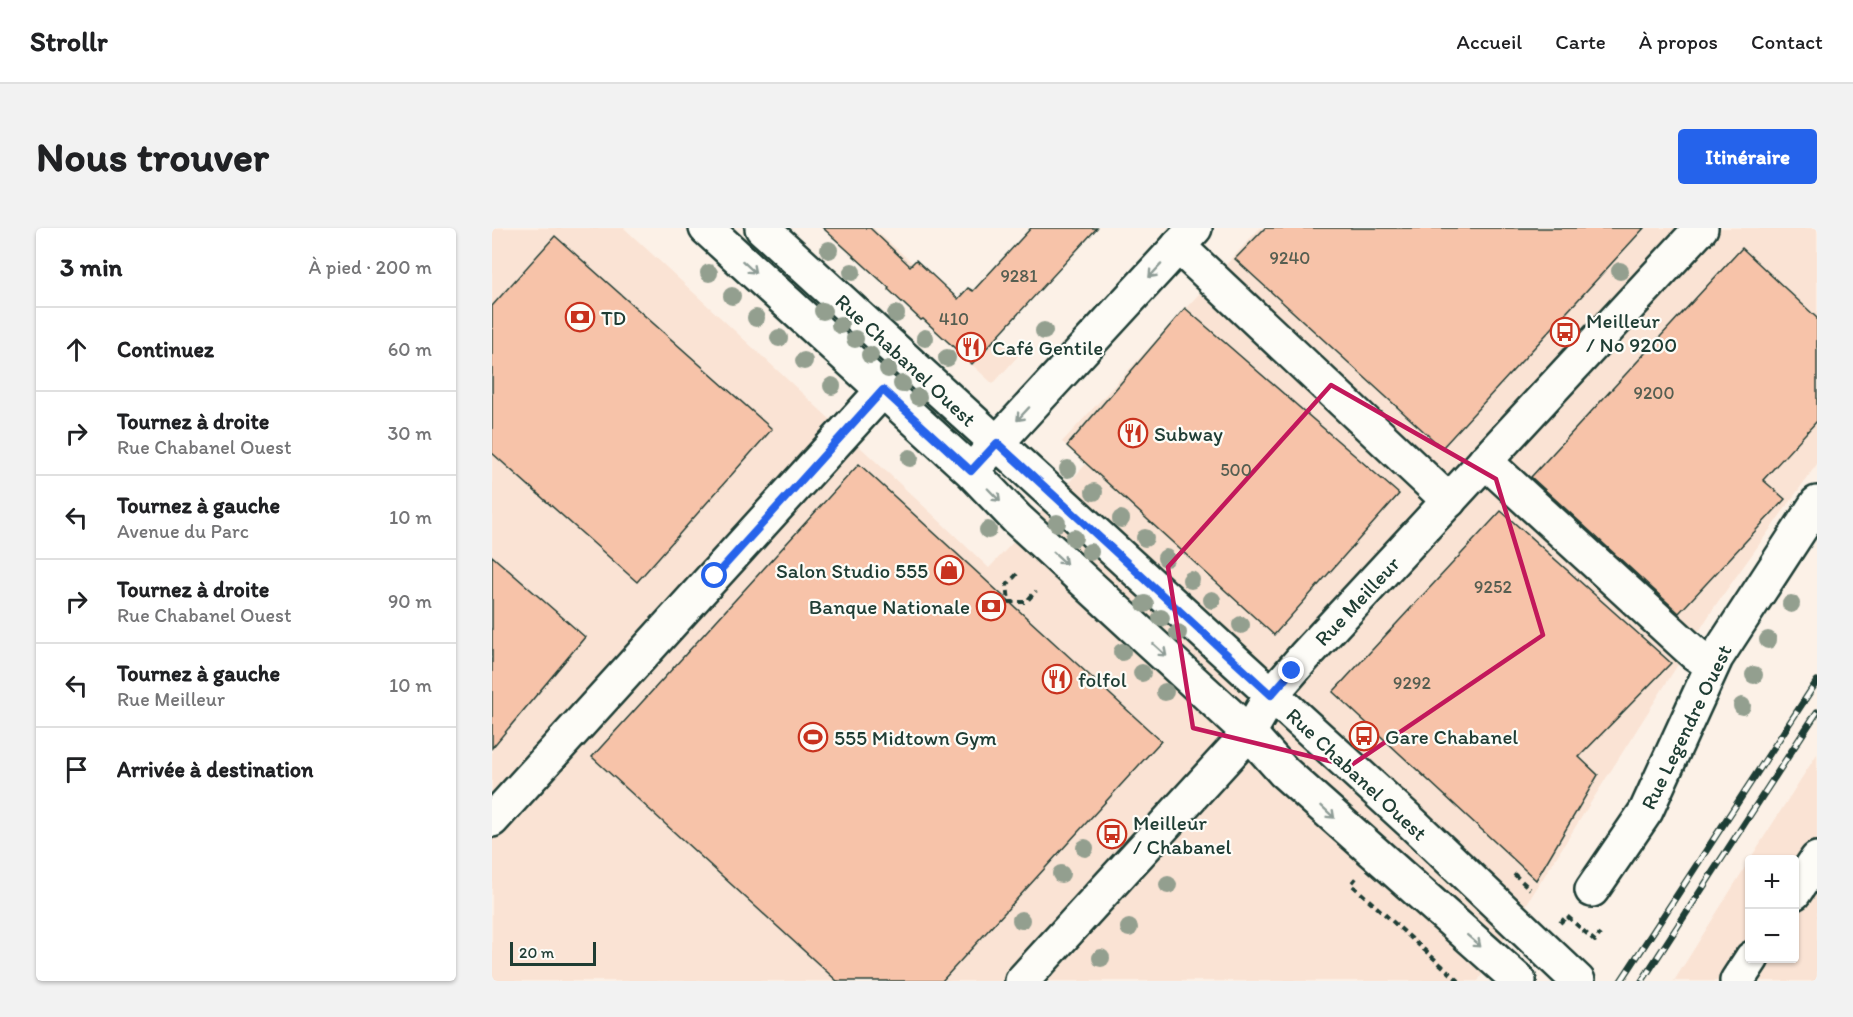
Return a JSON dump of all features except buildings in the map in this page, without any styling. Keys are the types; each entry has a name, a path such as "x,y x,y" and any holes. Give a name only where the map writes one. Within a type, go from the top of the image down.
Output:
{"street":[{"name":"Rue Chabanel Ouest","path":"706,228 971,471 1017,519 1249,733 1284,772 1519,981"},
{"name":"Rue Chabanel Ouest","path":"762,228 1412,823 1578,981"},
{"name":"Rue Meilleur","path":"1022,981 1249,733 1271,695 1701,228"},
{"path":"971,471 1186,237 1449,501"},
{"path":"492,820 710,571 883,390"},
{"path":"1485,461 1695,653 1712,665"},
{"name":"Rue Legendre Ouest","path":"1592,890 1646,811 1712,665 1817,503"},
{"path":"1799,886 1817,859"},
{"path":"1737,981 1749,963"}],"path":[{"path":"1017,574 1006,585 1010,602 1026,602 1036,591"},
{"path":"1359,875 1351,884 1459,981"},
{"path":"1560,924 1567,916 1595,941 1600,934"}],"highlighted area":[{"path":"1331,385 1496,479 1543,635 1350,766 1193,728 1168,567"}],"shaded area":[{"path":"492,228 624,228 989,568 1087,463 1062,442 1260,228 1817,228 1817,464 1715,606 1478,981 492,981"},
{"path":"824,228 873,228 1018,356 993,384"},
{"path":"1817,754 1817,981 1674,981 1745,867 1745,963 1799,963 1799,855 1753,855"}],"railway":[{"path":"1621,981 1817,681"},
{"path":"1642,981 1817,712"}],"place":[{"name":"TD","path":"580,317"},
{"name":"Meilleur / No 9200","path":"1565,332"},
{"name":"Café Gentile","path":"971,347"},
{"name":"Subway","path":"1133,433"},
{"name":"Salon Studio 555","path":"949,570"},
{"name":"Banque Nationale","path":"991,606"},
{"name":"folfol","path":"1057,679"},
{"name":"Gare Chabanel","path":"1364,736"},
{"name":"555 Midtown Gym","path":"813,737"},
{"name":"Meilleur / Chabanel","path":"1112,834"}],"route":[{"path":"715,576 883,390 971,471 997,443 1271,695 1292,671"}]}
